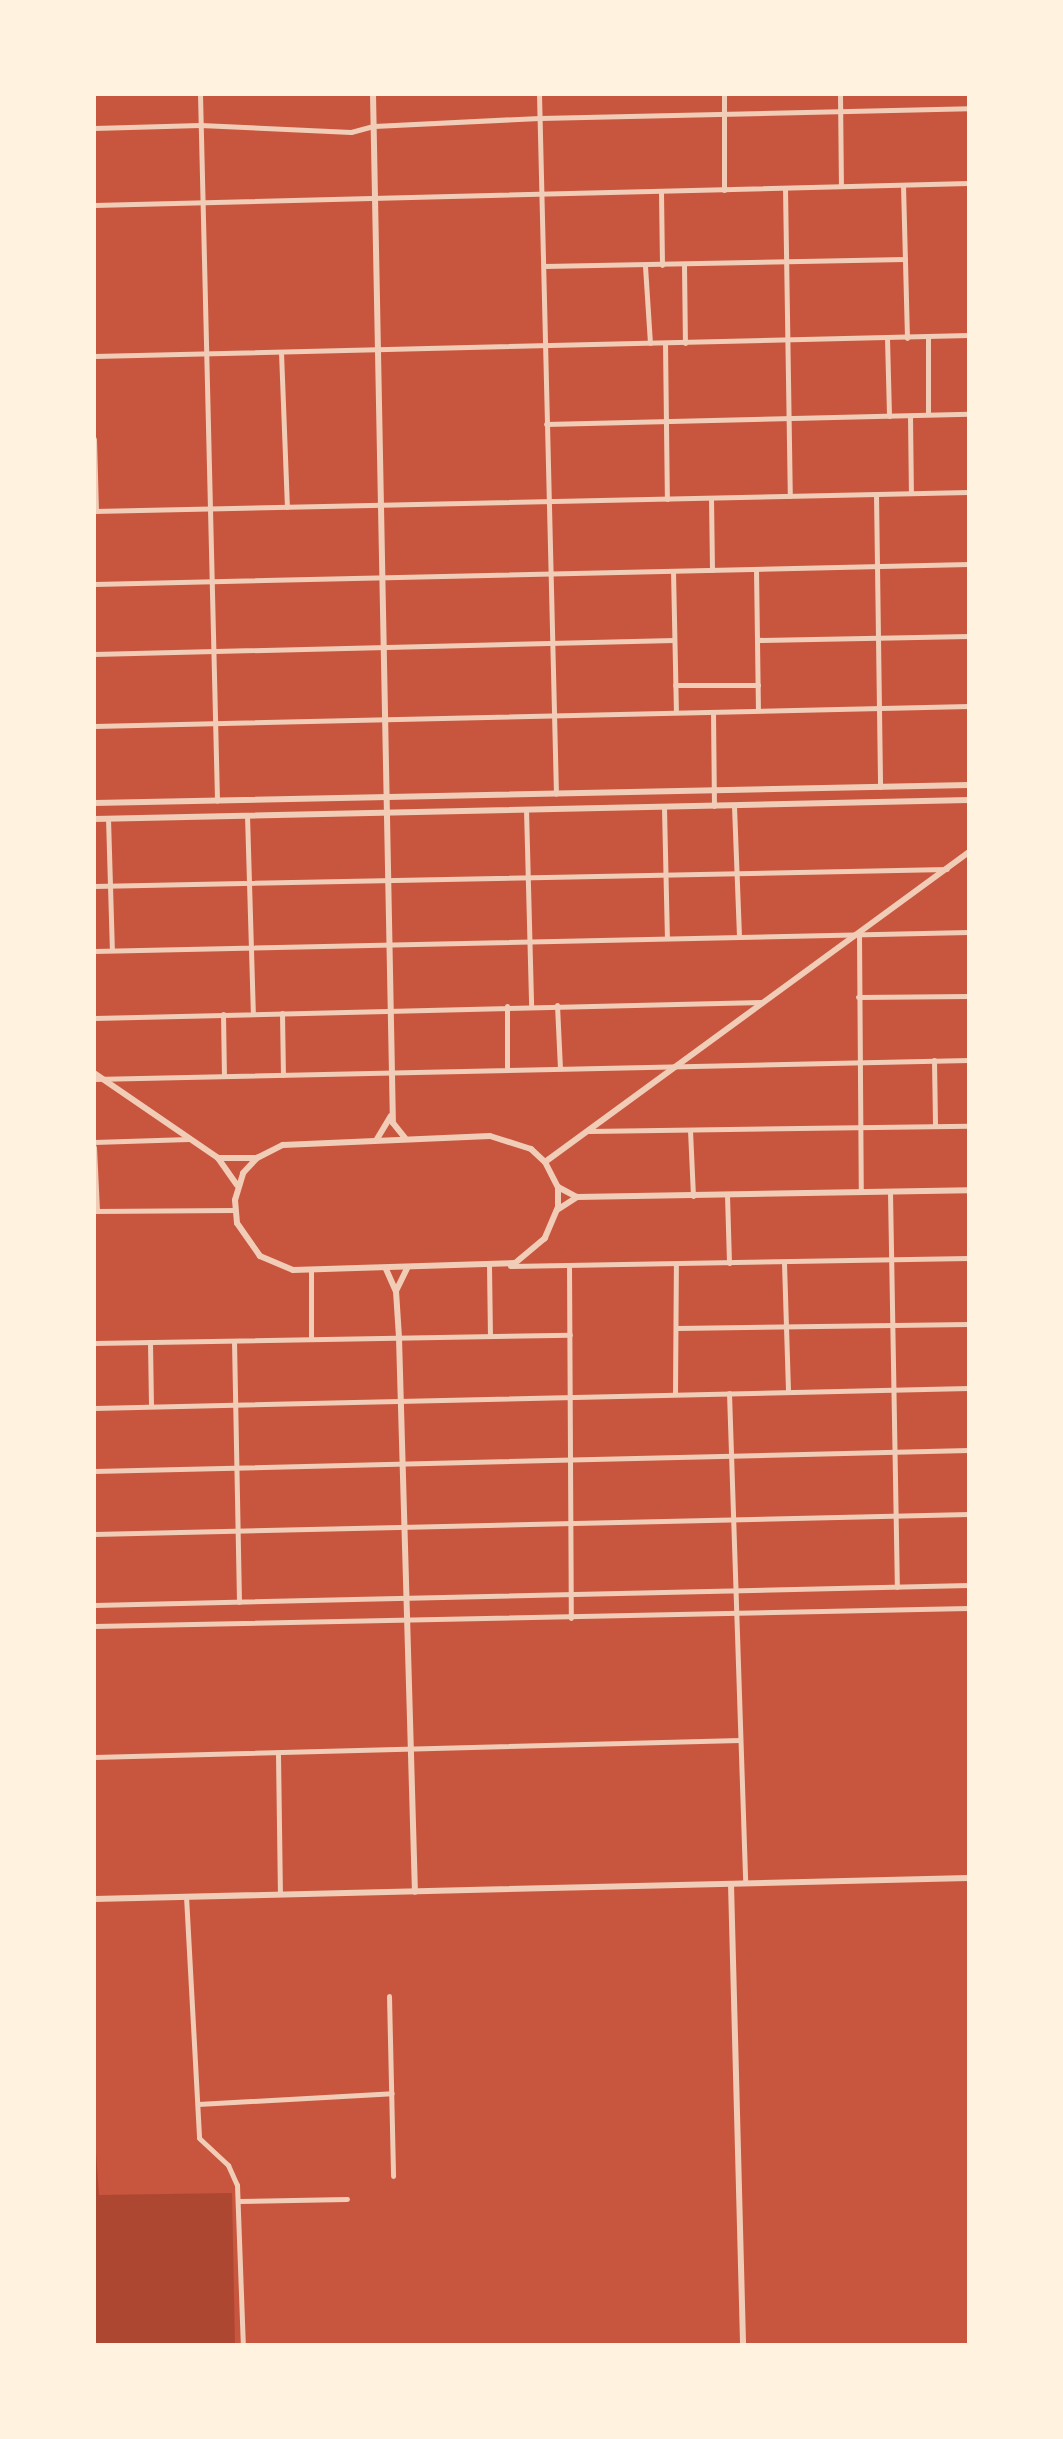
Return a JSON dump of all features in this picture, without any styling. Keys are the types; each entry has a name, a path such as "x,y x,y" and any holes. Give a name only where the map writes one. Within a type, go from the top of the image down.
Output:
{"street":[{"path":"200,94 217,801"},
{"path":"373,94 393,1113 395,1131 405,1138"},
{"path":"539,94 556,794"},
{"path":"724,94 724,190"},
{"path":"840,94 841,186"},
{"path":"94,128 200,125 351,132 374,126 540,118 969,108"},
{"path":"94,205 969,183"},
{"path":"903,185 907,338"},
{"path":"785,188 785,341 790,496"},
{"path":"661,193 662,265"},
{"path":"544,266 905,259"},
{"path":"684,265 685,343"},
{"path":"645,266 650,343"},
{"path":"94,356 969,335"},
{"path":"928,337 928,414"},
{"path":"887,338 889,416"},
{"path":"665,343 667,499"},
{"path":"281,352 287,507"},
{"path":"546,424 969,414"},
{"path":"910,416 911,493"},
{"path":"94,439 95,511 969,492"},
{"path":"876,494 880,787"},
{"path":"711,498 712,570"},
{"path":"94,584 969,564"},
{"path":"756,569 758,710"},
{"path":"673,571 676,712"},
{"path":"757,640 969,636"},
{"path":"94,654 674,640"},
{"path":"675,685 758,685"},
{"path":"94,726 969,706"},
{"path":"713,712 714,806"},
{"path":"94,803 969,785"},
{"path":"94,819 969,800"},
{"path":"734,806 739,936"},
{"path":"664,808 667,938"},
{"path":"526,809 531,1005"},
{"path":"247,814 253,1013"},
{"path":"108,818 112,950"},
{"path":"545,1162 969,852"},
{"path":"94,886 948,869"},
{"path":"94,951 969,932"},
{"path":"857,934 861,1192"},
{"path":"858,997 969,996"},
{"path":"94,1018 531,1005 762,1002"},
{"path":"557,1005 560,1068"},
{"path":"507,1006 507,1070"},
{"path":"282,1013 283,1075"},
{"path":"223,1014 224,1076"},
{"path":"934,1060 935,1126"},
{"path":"103,1079 969,1060"},
{"path":"94,1076 103,1079 218,1158 237,1185"},
{"path":"377,1139 393,1113"},
{"path":"589,1131 969,1126"},
{"path":"690,1130 693,1196"},
{"path":"218,1158 257,1158 294,1143 505,1138 545,1162 558,1187 557,1210 534,1252 501,1266"},
{"path":"191,1139 94,1144 95,1211 235,1210"},
{"path":"257,1158 237,1185 235,1210 242,1234 260,1256 284,1268 311,1272 969,1258"},
{"path":"558,1187 577,1197 969,1190"},
{"path":"890,1192 897,1587"},
{"path":"727,1195 729,1263"},
{"path":"557,1210 577,1197"},
{"path":"784,1263 788,1391"},
{"path":"675,1394 676,1264"},
{"path":"569,1265 571,1618"},
{"path":"489,1266 490,1336"},
{"path":"396,1291 407,1268"},
{"path":"386,1269 396,1291 402,1399 415,1892"},
{"path":"311,1272 311,1339"},
{"path":"676,1328 969,1324"},
{"path":"94,1343 570,1335"},
{"path":"234,1341 239,1602"},
{"path":"150,1342 151,1406"},
{"path":"94,1408 969,1388"},
{"path":"729,1393 745,1884"},
{"path":"94,1471 969,1450"},
{"path":"94,1534 969,1514"},
{"path":"94,1605 969,1585"},
{"path":"94,1626 969,1608"},
{"path":"94,1757 740,1740"},
{"path":"278,1754 280,1894"},
{"path":"94,1899 969,1878"},
{"path":"731,1884 743,2345"},
{"path":"186,1896 199,2138 228,2165 239,2201 243,2345"},
{"path":"389,1996 393,2176"},
{"path":"198,2104 392,2093"},
{"path":"239,2201 347,2199"}],"shaded area":[{"path":"94,2125 99,2195 232,2193 235,2345 94,2345"}]}
